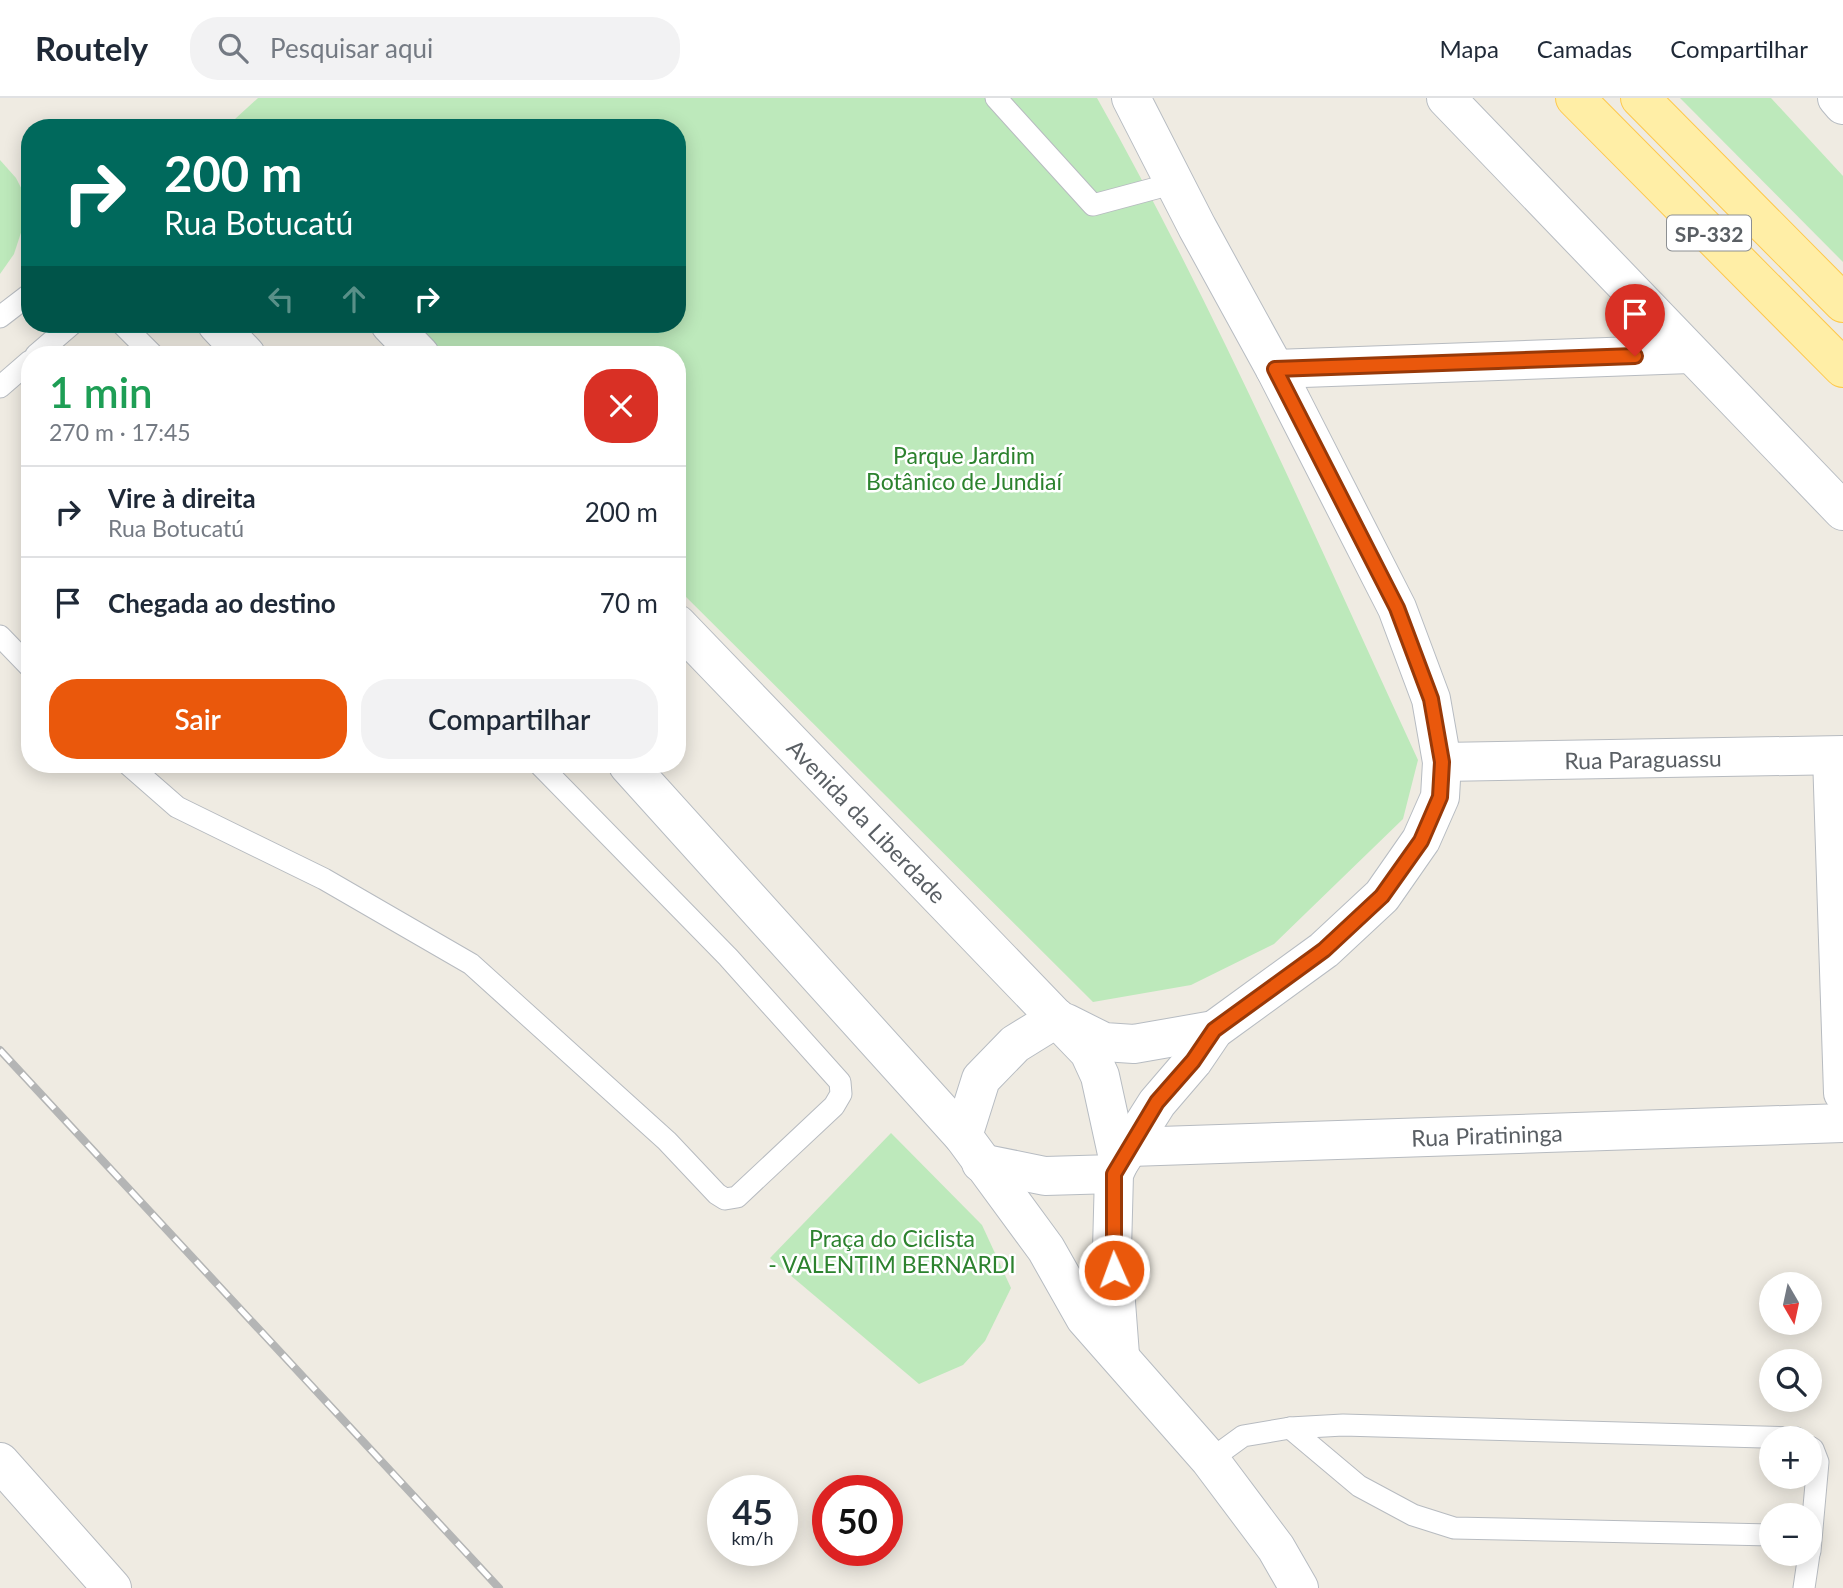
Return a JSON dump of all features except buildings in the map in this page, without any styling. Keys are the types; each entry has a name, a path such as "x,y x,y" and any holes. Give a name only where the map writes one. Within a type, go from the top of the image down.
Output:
{"main road":[{"name":"SP-332","path":"1574,98 1843,368"},
{"name":"SP-332","path":"1640,98 1843,303"}],"street":[{"path":"1121,1161 1157,1102 1193,1061 1214,1030 1324,950 1382,896 1421,841 1431,819 1440,797 1442,762 1431,699 1397,608 1275,369 1197,228 1131,98"},
{"path":"1446,98 1843,511"},
{"path":"1837,98 1843,105"},
{"path":"226,333 238,346"},
{"path":"398,333 411,346"},
{"path":"1275,369 1690,354"},
{"name":"Avenida da Liberdade","path":"686,633 1089,1052 1100,1076 1121,1161 1112,1250 1120,1355"},
{"path":"1838,755 1843,1093"},
{"name":"Rua Paraguassu","path":"1442,762 1838,755"},
{"path":"635,773 972,1150 1046,1249 1085,1318 1210,1460 1276,1548 1299,1588"},
{"path":"972,1150 981,1079 1015,1044 1058,1018 1104,1042 1134,1044 1214,1030"},
{"name":"Rua Piratininga","path":"972,1150 1045,1176 1121,1161 1843,1123"},
{"path":"0,1462 112,1588"}],"lane":[{"path":"996,98 1093,205 1175,183"},
{"path":"0,317 21,301"},
{"path":"46,346 62,333"},
{"path":"131,333 144,346"},
{"path":"0,387 21,369"},
{"path":"0,636 21,658"},
{"path":"138,773 177,807 324,879 471,964 667,1141 717,1195 725,1199 737,1198 834,1105 841,1094 840,1082 728,957 552,773"},
{"path":"1210,1460 1243,1436 1290,1428 1343,1425 1759,1437"},
{"path":"1290,1428 1359,1486 1413,1515 1454,1528 1759,1535"},
{"path":"1804,1588 1807,1566"}],"green space":[{"name":"Parque Jardim Botânico de Jundiaí","path":"258,98 1097,98 1224,342 1418,760 1403,819 1274,944 1191,985 1093,1002 686,597 686,346 435,346 421,333 686,333 686,119 235,119"},
{"path":"1680,98 1771,98 1843,176 1843,262"},
{"path":"0,160 21,188 21,233 14,254 0,274"},
{"name":"Praça do Ciclista - VALENTIM BERNARDI","path":"891,1133 982,1225 1011,1288 985,1341 963,1365 919,1384 770,1258"}],"railway":[{"path":"0,1050 499,1588"}],"route":[{"path":"1114,1270 1114,1174 1157,1102 1193,1061 1214,1030 1324,950 1382,896 1421,841 1440,797 1442,762 1431,699 1397,608 1275,369 1635,356"}]}
